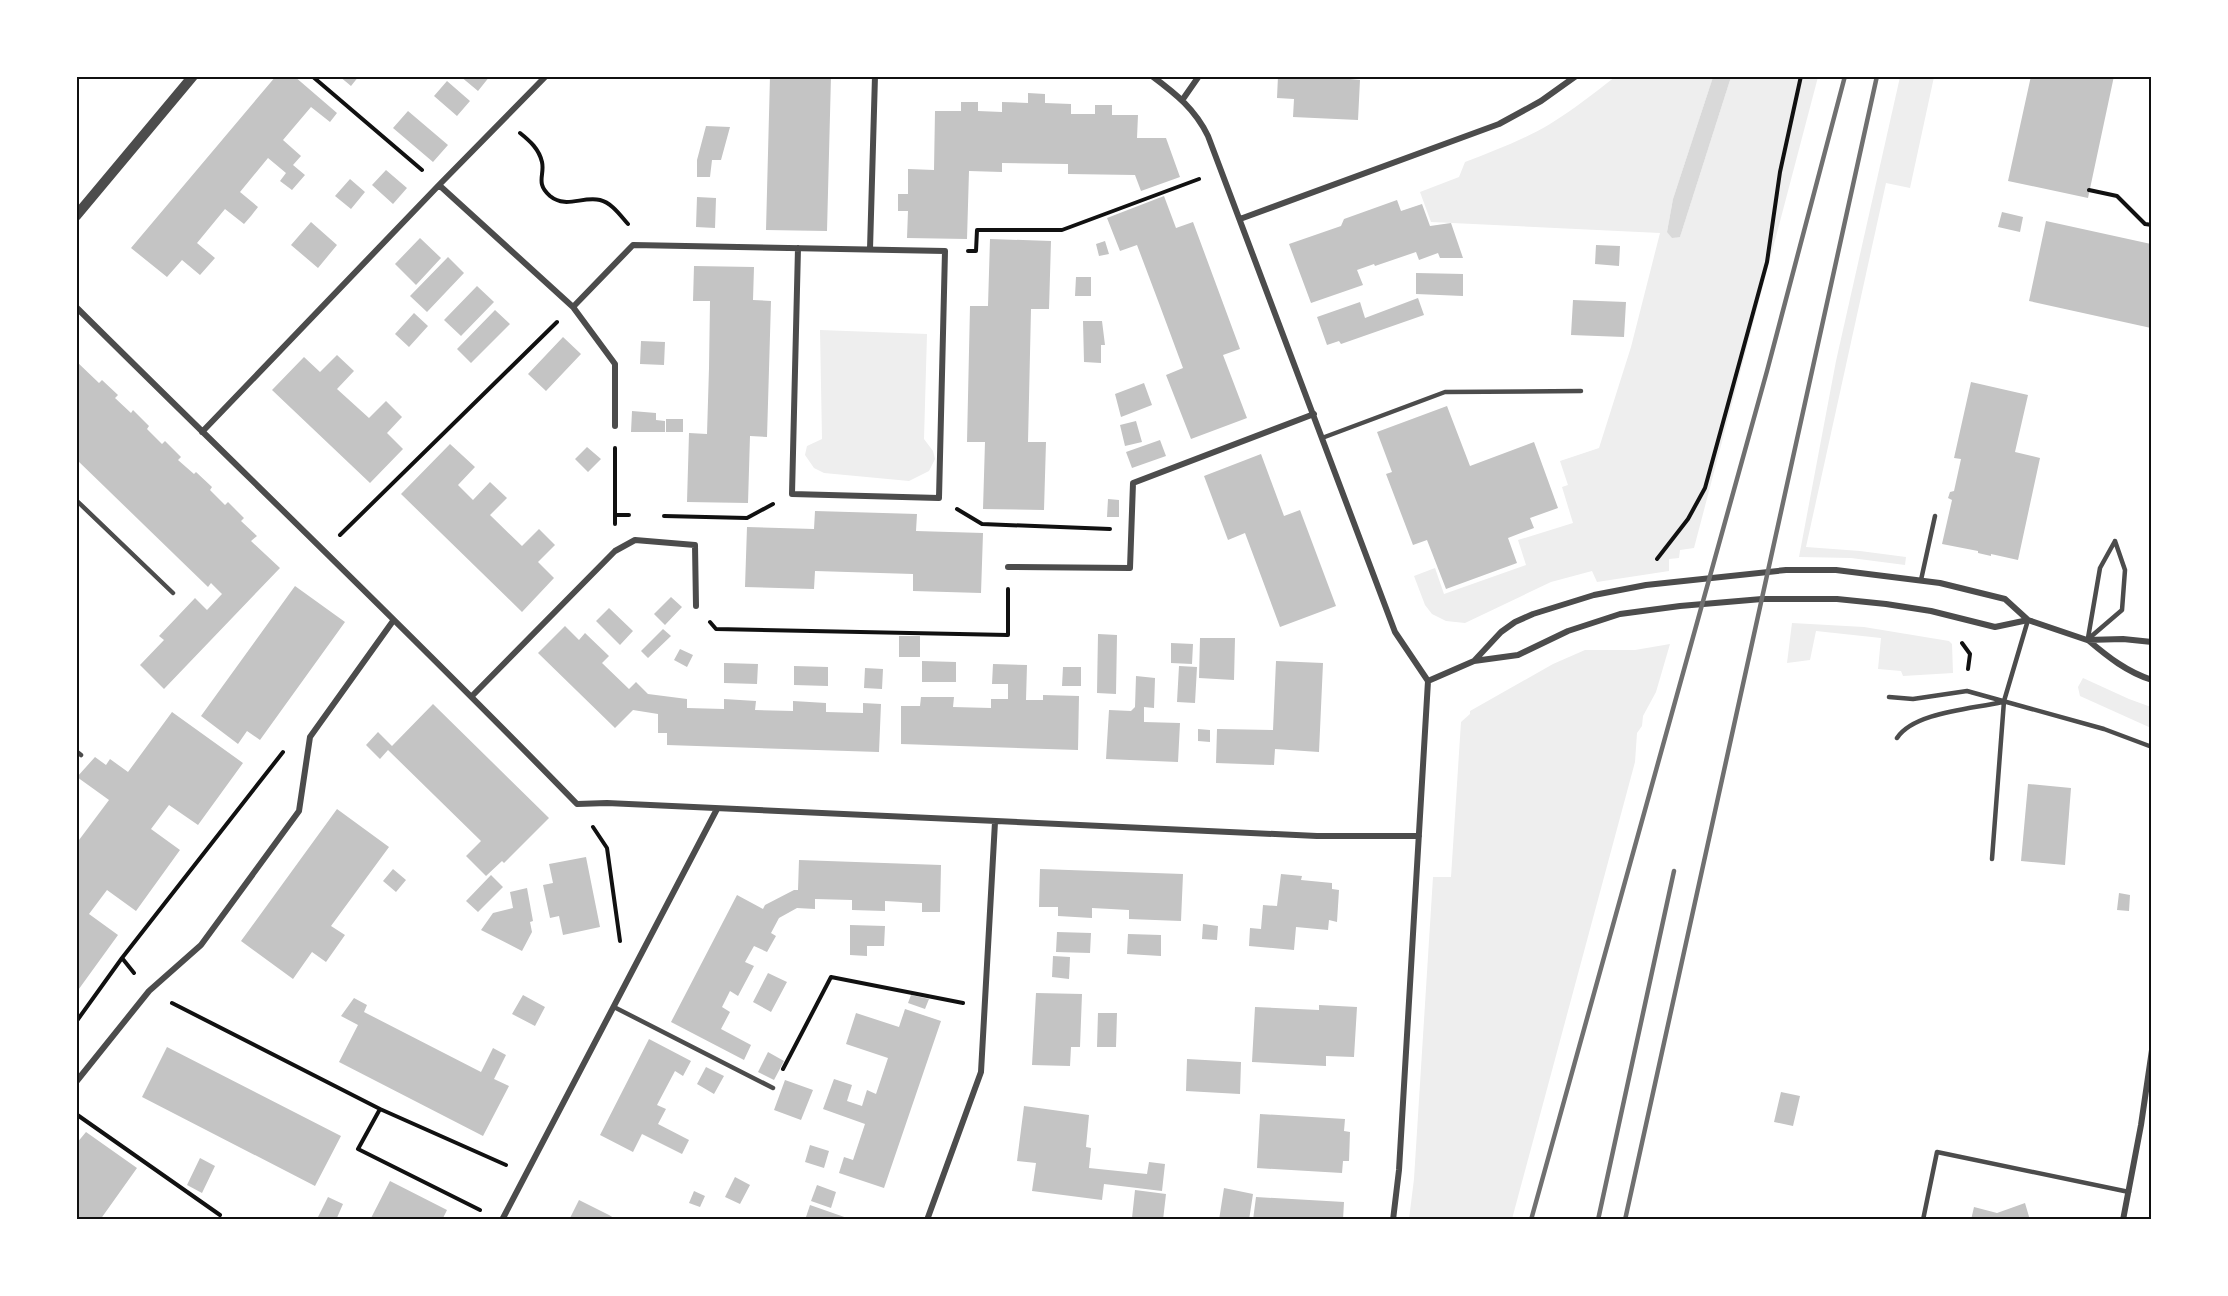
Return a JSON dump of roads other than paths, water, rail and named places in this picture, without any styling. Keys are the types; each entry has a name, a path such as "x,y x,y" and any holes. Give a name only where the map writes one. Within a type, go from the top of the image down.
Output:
{"street":[{"path":"76,216 193,76"},
{"path":"202,432 439,184 546,76"},
{"path":"870,249 875,76"},
{"path":"1152,76 1183,99 1201,121 1395,632 1428,681 1399,1170 1393,1220"},
{"path":"1183,99 1199,76"},
{"path":"1240,219 1499,124 1542,101 1576,76"},
{"path":"439,184 573,307 615,364 615,426"},
{"path":"573,307 633,245 870,249 945,251 939,498 792,494 798,248"},
{"path":"76,307 393,621 472,696 577,804 607,803 1317,836 1419,836"},
{"path":"1008,567 1130,568 1133,483 1314,414"},
{"path":"472,696 615,551 635,540 695,545 696,606"},
{"path":"1474,661 1501,632 1533,614 1594,595 1646,585 1786,570 1836,570 1921,580 2005,598 2028,620 2087,640 2112,660 2137,675 2151,680"},
{"path":"1428,681 1474,661 1518,655 1568,631 1620,614 1680,606 1762,598 1837,599 1931,611 1995,627 2028,620"},
{"path":"76,1082 149,991 201,945 299,811 310,737 393,621"},
{"path":"2087,640 2123,639 2151,642"},
{"path":"502,1220 717,809"},
{"path":"927,1220 981,1072 995,822"},
{"path":"2123,1220 2151,1050"}],"lane":[{"path":"1322,438 1445,392 1581,391"},
{"path":"76,500 173,593"},
{"path":"1921,580 1935,516"},
{"path":"2115,541 2125,570 2122,610 2087,640 2100,568 2115,541"},
{"path":"1992,860 2004,701 2028,620"},
{"path":"1889,697 1913,699 1966,691 2104,729 2151,747"},
{"path":"1897,738 1903,729 1915,723 1946,713 2004,701"},
{"path":"614,1007 773,1088"},
{"path":"1923,1220 1937,1152 2129,1192"}],"railway":[{"path":"1531,1220 1767,371 1845,76"},
{"path":"1625,1220 1877,76"},
{"path":"1598,1220 1674,871"}]}
